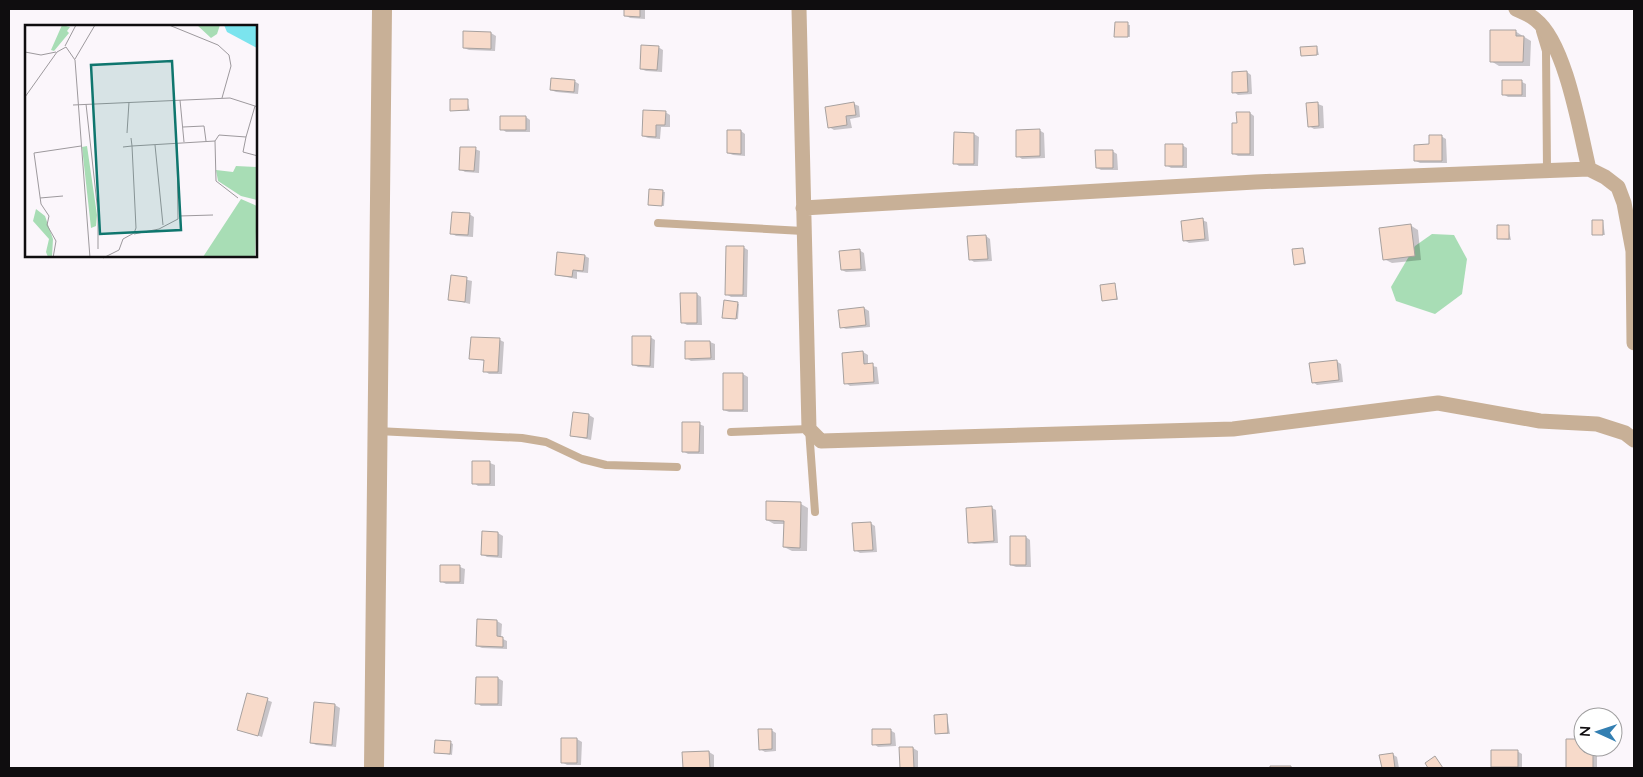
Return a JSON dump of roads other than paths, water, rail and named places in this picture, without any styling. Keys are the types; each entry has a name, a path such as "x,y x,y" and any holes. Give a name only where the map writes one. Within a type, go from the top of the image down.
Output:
{"street":[{"path":"374,768 382,9"},
{"path":"799,9 809,430 821,441 1233,429 1438,403 1540,421 1597,424 1625,433 1634,440"},
{"path":"1516,9 1536,20 1548,34 1566,74 1589,169"},
{"path":"803,208 1255,182 1589,169 1605,177 1618,187 1624,203 1634,252 1634,343"}],"lane":[{"path":"1536,20 1546,52 1547,170"},
{"path":"658,223 803,230"},
{"path":"731,432 809,430 815,512"},
{"path":"377,431 522,438 546,442 582,459 606,465 678,467"}]}
